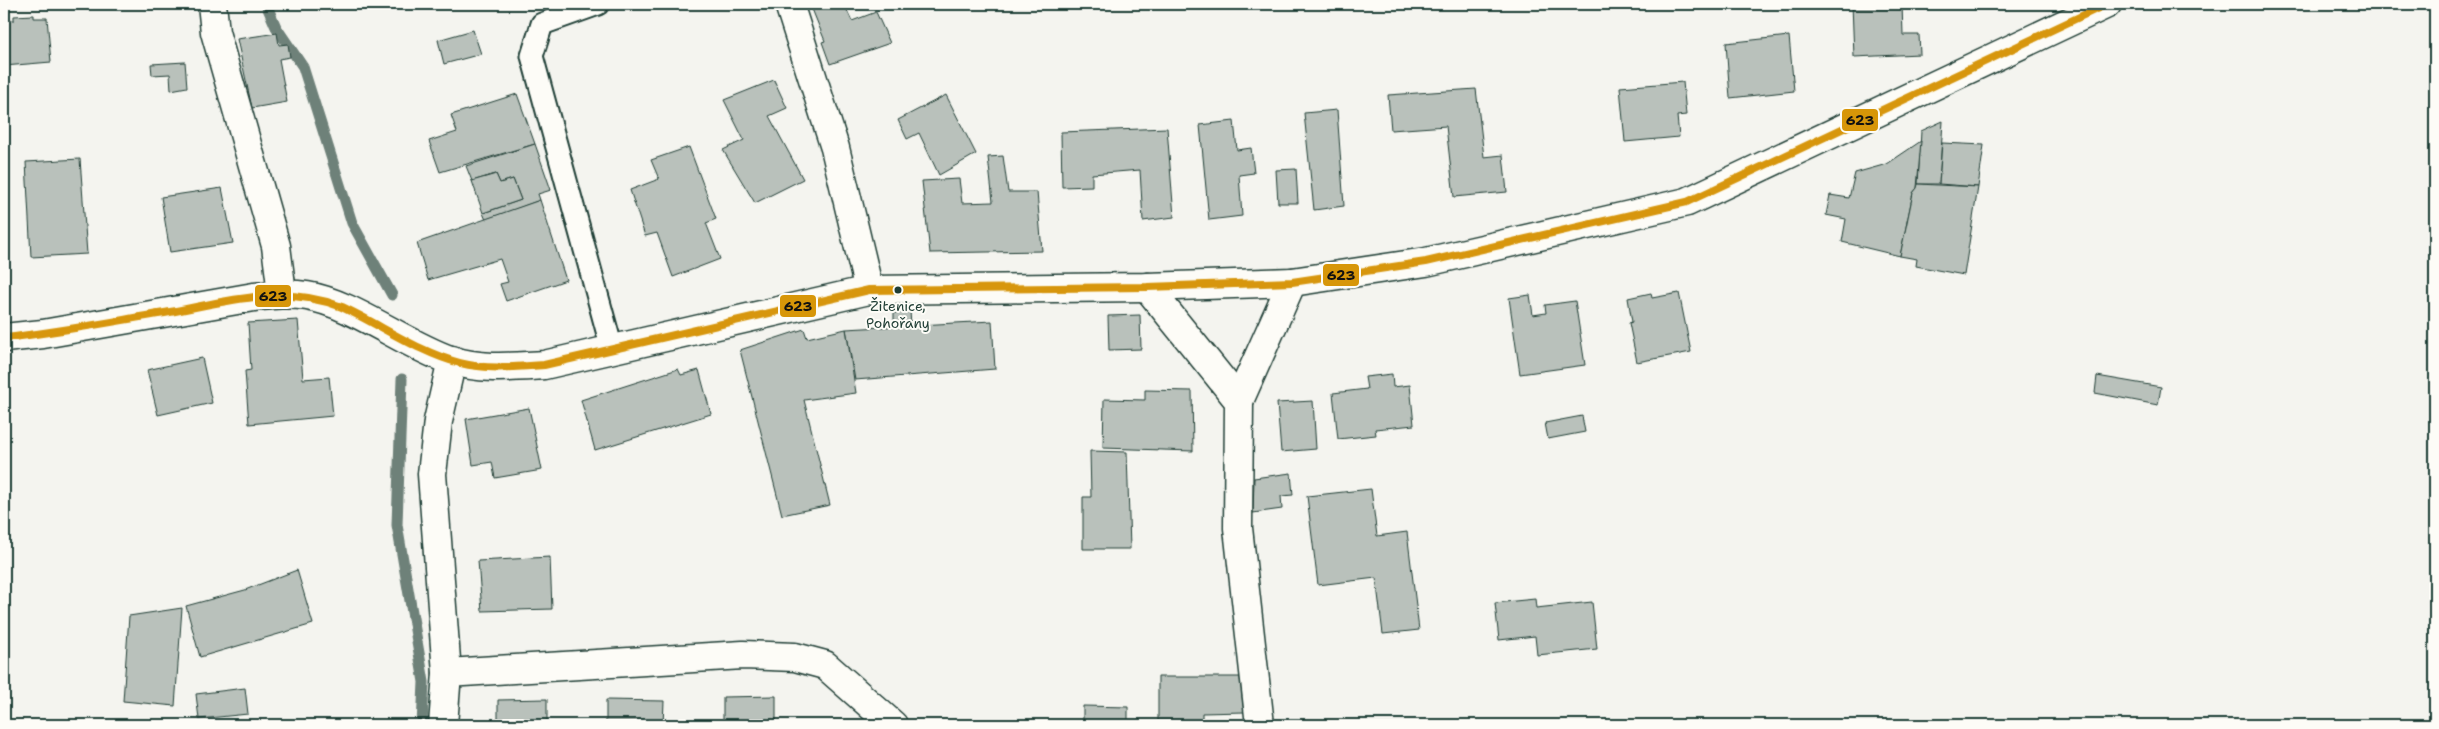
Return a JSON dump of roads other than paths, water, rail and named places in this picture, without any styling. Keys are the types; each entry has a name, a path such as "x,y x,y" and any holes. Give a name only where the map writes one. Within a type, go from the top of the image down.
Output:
{"street":[{"path":"212,4 215,32 276,246 282,293"},
{"path":"788,4 835,148 869,290"},
{"path":"4,338 43,334 254,296 282,293 309,296 347,310 422,349 452,360 492,368 544,365 869,290 1147,287 1292,282 1426,262 1687,202 2107,4"},
{"path":"1260,725 1238,528 1239,402 1292,282"},
{"path":"1147,287 1239,402"},
{"path":"443,725 447,673 432,474 438,421 452,360"},
{"path":"447,673 743,655 795,657 825,665 894,725"}],"lane":[{"path":"598,4 542,24 532,56 612,349"}],"waterway":[{"path":"266,4 276,27 303,67 352,223 392,295"},
{"path":"402,379 397,525 424,682 422,725"}],"place":[{"name":"Žitenice, Pohořany","path":"898,290"}]}
